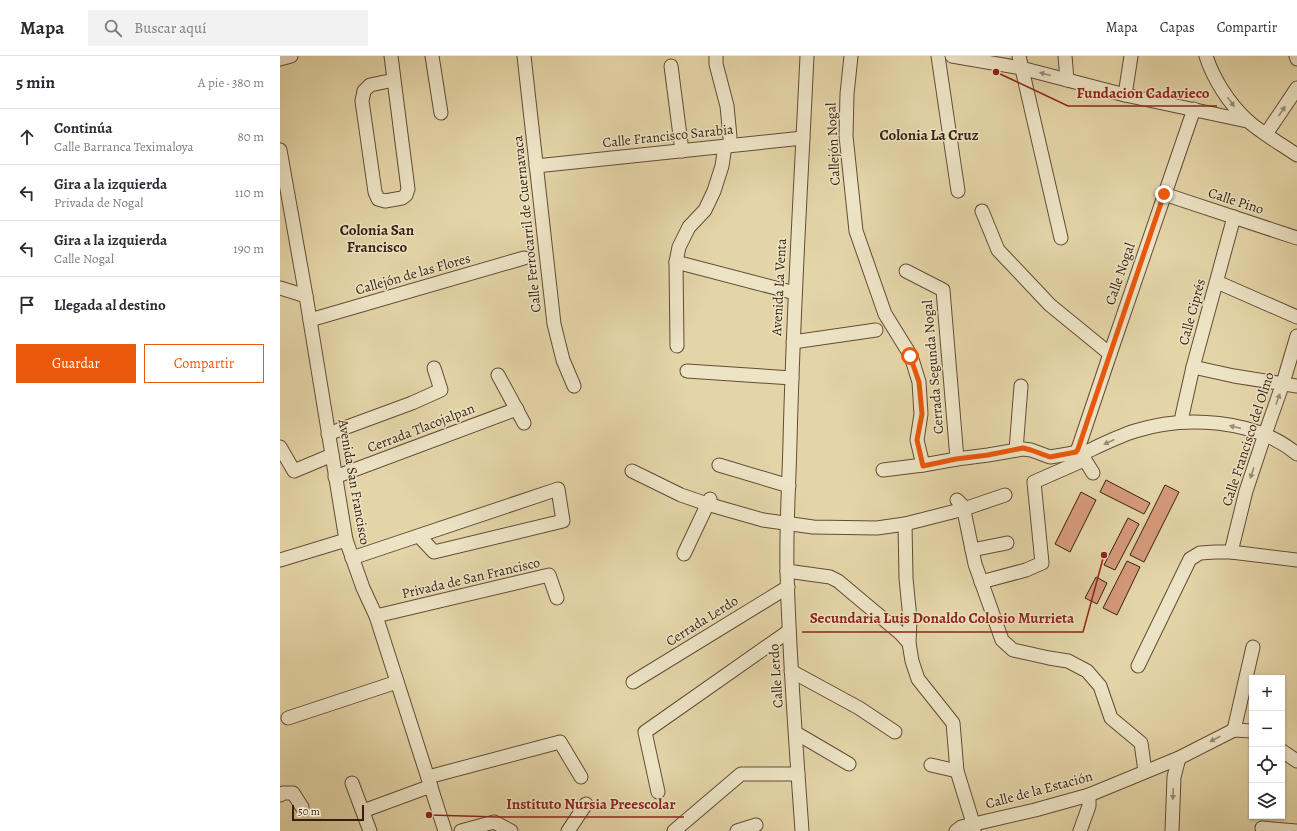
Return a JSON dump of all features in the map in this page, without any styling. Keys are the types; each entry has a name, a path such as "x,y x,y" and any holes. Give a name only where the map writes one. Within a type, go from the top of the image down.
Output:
{"street":[{"path":"280,59 291,56"},
{"path":"391,56 408,189 406,195 402,198 385,202 378,199 375,192 362,101 364,91 370,84 394,80"},
{"path":"432,56 441,113"},
{"name":"Calle Ferrocarril de Cuernavaca","path":"524,56 554,324 563,360 574,386"},
{"path":"677,346 676,262 679,247 689,226 705,210 714,191 722,166 727,142 727,106 716,64 716,56"},
{"name":"Avenida La Venta","path":"787,521 795,293 807,56"},
{"name":"Callejón Nogal","path":"851,56 847,94 846,136 856,231 885,314 910,356 919,382 922,414 917,440 923,466"},
{"path":"938,56 958,191"},
{"path":"952,56 1020,62 1067,80 1125,95 1247,121"},
{"path":"1065,56 1067,80"},
{"path":"1125,95 1131,56"},
{"path":"1206,56 1218,82 1232,105 1247,121 1297,155"},
{"path":"1020,62 1062,238"},
{"path":"671,66 682,151"},
{"path":"1266,134 1297,88"},
{"name":"Calle Nogal","path":"1081,454 1110,354 1194,109"},
{"name":"Calle Francisco Sarabia","path":"536,166 682,151 727,142 803,138"},
{"name":"Avenida San Francisco","path":"280,150 306,296 346,540 363,588 376,616 397,682 426,784 445,831"},
{"name":"Calle Pino","path":"1164,194 1297,238"},
{"path":"982,211 998,250 1050,305 1110,354"},
{"name":"Calle Ciprés","path":"1182,416 1193,367 1234,217"},
{"name":"Callejón de las Flores","path":"310,320 524,258"},
{"path":"676,262 795,293"},
{"name":"Cerrada Segunda Nogal","path":"906,271 943,290 956,459"},
{"path":"1217,282 1297,317"},
{"path":"280,288 306,296"},
{"path":"793,342 876,330"},
{"name":"Calle Francisco del Olmo","path":"1231,552 1246,491 1264,436 1284,383 1297,336"},
{"path":"1193,367 1234,376 1297,386"},
{"path":"328,434 412,403 441,390 434,368"},
{"path":"687,371 792,378"},
{"path":"498,375 524,423"},
{"path":"1016,450 1021,386"},
{"name":"Cerrada Tlacojalpan","path":"335,477 517,409"},
{"path":"982,582 1026,570 1042,562 1034,482 1081,454 1135,431 1171,423 1208,422 1224,424 1280,442 1295,456"},
{"path":"280,446 294,472 332,455"},
{"path":"883,470 923,466 956,459 1027,449 1050,457 1076,452 1081,454 1093,473"},
{"path":"719,465 789,486"},
{"path":"632,471 681,495 709,502 763,520 787,521 813,527 877,528 905,524 960,505 1005,495"},
{"path":"352,558 558,489 563,521 434,552 419,536"},
{"path":"684,554 709,502"},
{"path":"960,505 975,564 1002,640 1013,650 1068,661 1086,671 1100,686 1111,718 1141,743 1145,772"},
{"name":"Calle Lerdo","path":"787,521 789,631 802,831"},
{"path":"905,524 906,578 910,619 909,643 912,661 918,679 953,723 958,771 973,827"},
{"path":"280,560 346,540"},
{"path":"972,550 1007,543"},
{"path":"1138,666 1190,559 1200,553 1231,552 1297,560"},
{"path":"787,571 830,578 838,581 900,632 909,643"},
{"name":"Privada de San Francisco","path":"376,616 550,575 557,598"},
{"name":"Cerrada Lerdo","path":"633,682 788,587"},
{"path":"658,792 645,732 789,631"},
{"path":"1249,731 1234,730 1253,647"},
{"path":"791,671 859,708 895,732"},
{"path":"288,718 397,682"},
{"name":"Calle de la Estación","path":"956,831 960,827 973,827 1089,795 1179,758 1234,730"},
{"path":"796,733 849,764"},
{"path":"363,811 426,784 560,742 581,776"},
{"path":"1285,753 1297,761"},
{"path":"1172,831 1174,777 1179,758"},
{"path":"931,765 958,771"},
{"path":"674,831 741,774 798,774"},
{"path":"352,783 370,831"},
{"path":"280,795 283,793 292,793 302,807"},
{"path":"1080,831 1089,806 1089,795"},
{"path":"568,831 586,804"},
{"path":"461,831 494,822 512,831"},
{"path":"737,831 756,825"},
{"path":"1262,825 1296,831"}],"building":[{"path":"1106,480 1150,503 1144,514 1100,492"},
{"path":"1165,485 1179,492 1144,562 1130,555"},
{"path":"1081,492 1096,500 1070,552 1055,544"},
{"path":"1128,518 1139,524 1115,570 1104,565"},
{"path":"1127,561 1140,567 1117,615 1103,608"},
{"path":"1096,577 1107,583 1097,604 1085,598"}],"place":[{"name":"Fundacion Cadavieco","path":"996,72"},
{"name":"Secundaria Luis Donaldo Colosio Murrieta","path":"1104,555"},
{"name":"Instituto Nursia Preescolar","path":"429,815"}],"district":[{"name":"Colonia La Cruz","path":"929,135"},
{"name":"Colonia San Francisco","path":"377,238"}],"route":[{"path":"910,356 919,382 922,414 917,440 923,466 1023,448 1050,457 1076,452 1164,194"}]}
